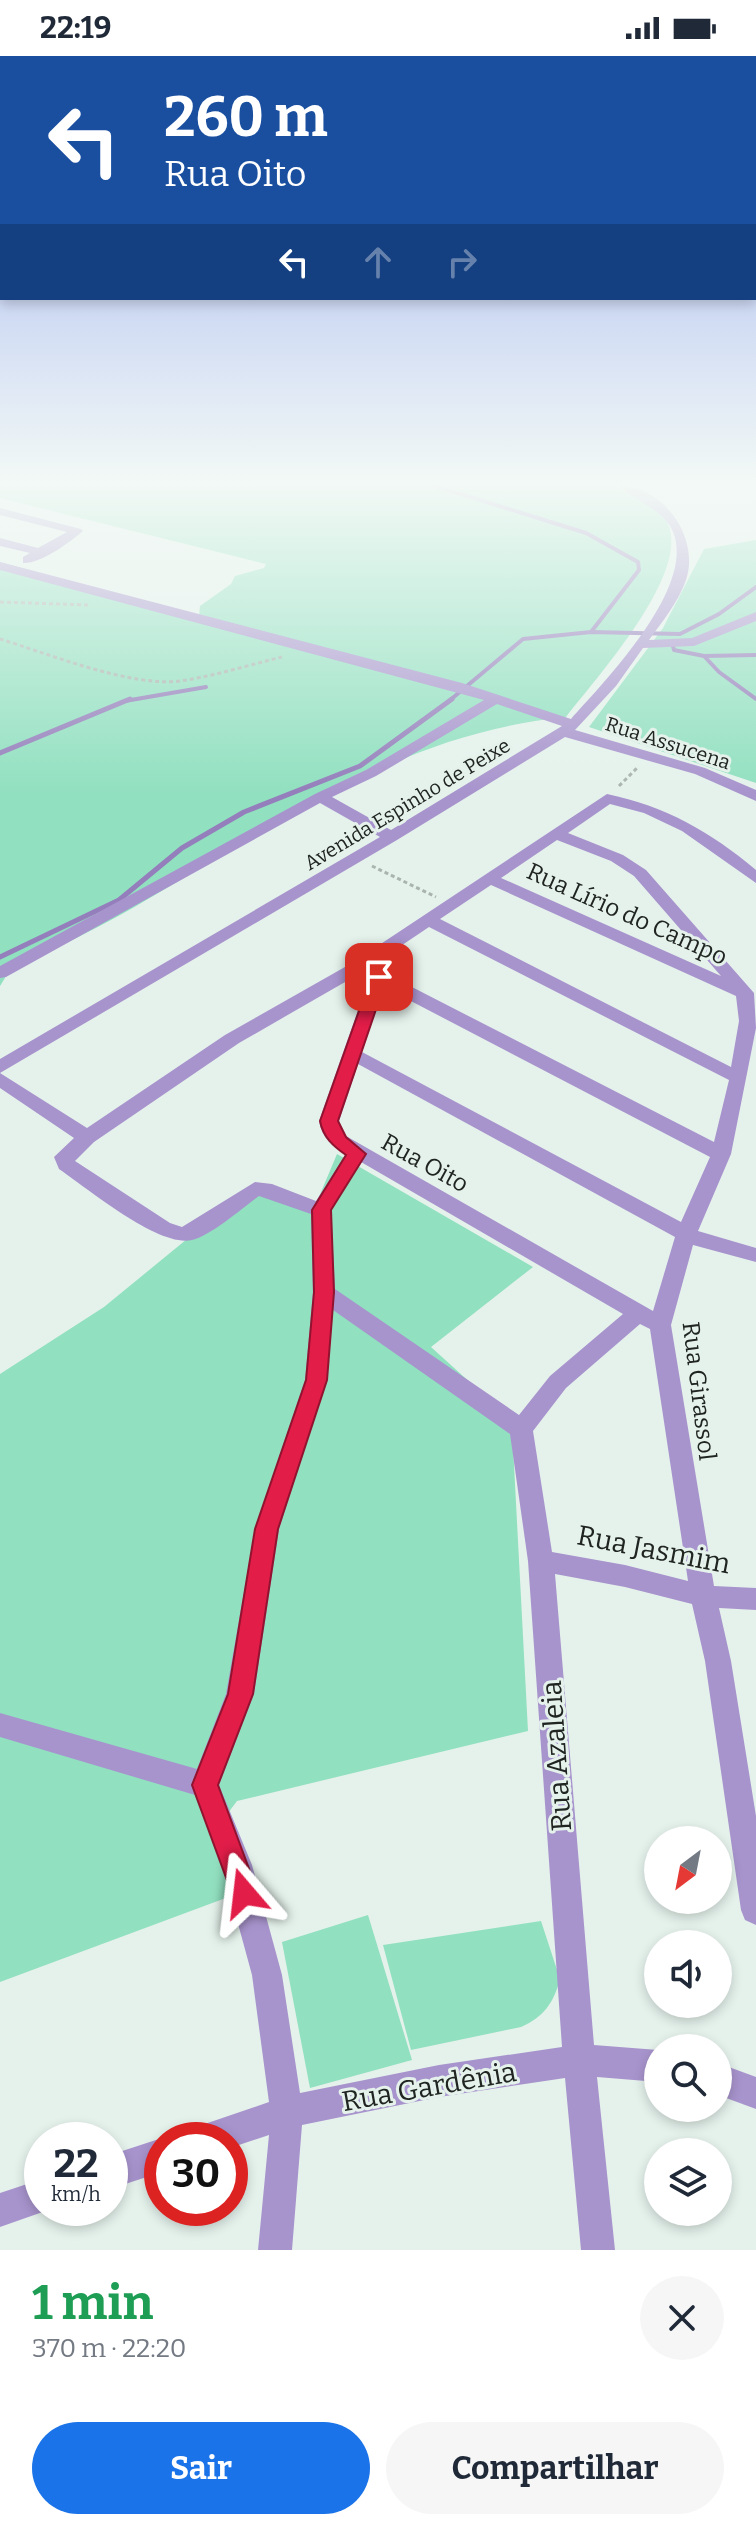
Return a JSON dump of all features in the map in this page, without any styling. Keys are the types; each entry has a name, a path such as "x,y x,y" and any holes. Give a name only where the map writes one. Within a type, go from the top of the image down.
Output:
{"street":[{"name":"Rua Assucena","path":"85,588 465,688 570,729 700,771 756,796"},
{"name":"Avenida Espinho de Peixe","path":"2,1066 570,729 611,683 676,588"},
{"path":"639,644 694,642 756,616"},
{"path":"0,973 320,797 371,773 497,698"},
{"path":"320,797 391,837"},
{"path":"321,1210 265,1189 255,1189 198,1229 181,1234 163,1228 66,1164 64,1157 87,1137 232,1039 358,967 430,921 599,804 639,805 689,826 756,878"},
{"path":"557,834 617,858 640,873 745,993"},
{"name":"Rua Lírio do Campo","path":"489,878 745,993"},
{"path":"430,921 739,1078"},
{"path":"358,967 721,1154"},
{"name":"Rua Oito","path":"379,977 329,1121 331,1131 356,1154 650,1318"},
{"name":"Rua Girassol","path":"745,993 748,1021 739,1078 721,1154 650,1318 718,1661 756,1910"},
{"path":"351,1053 686,1234 756,1255"},
{"path":"2,1066 87,1137"},
{"path":"275,2250 287,2112 267,1975 237,1865 205,1785 240,1694 267,1529 316,1380 324,1292 321,1210 356,1154"},
{"path":"324,1292 521,1429 558,1382 650,1318"},
{"name":"Rua Azaleia","path":"521,1429 541,1561 579,2060 598,2250"},
{"name":"Rua Jasmim","path":"541,1561 625,1576 703,1596 756,1599"},
{"path":"0,1725 205,1785"},
{"name":"Rua Gardênia","path":"248,2125 287,2112 439,2081 579,2060 644,2065"},
{"path":"732,2084 756,2093"},
{"path":"0,2210 24,2202"}],"path":[{"path":"0,602 92,605"},
{"path":"0,639 132,676 178,681 314,649"},
{"path":"599,804 650,755"},
{"path":"355,858 452,905"}],"green space":[{"path":"0,588 97,588 199,616 200,606 225,588 657,588 620,649 566,717 506,726 451,741 348,784 298,810 131,909 8,973 0,986"},
{"path":"684,588 756,588 756,783 589,727 663,628"},
{"path":"337,1154 533,1267 431,1347 495,1405 512,1427 528,1731 237,1801 228,1813 258,1886 0,1982 0,1374 104,1307 253,1185 316,1204"},
{"path":"368,1915 412,2060 310,2088 282,1942"},
{"path":"541,1921 560,1979 555,1995 542,2013 521,2027 411,2050 383,1945"}],"waterway":[{"path":"591,632 625,588"},
{"path":"591,632 680,634 719,614 754,588"},
{"path":"449,701 523,639 591,632"},
{"path":"672,642 674,650 704,656"},
{"path":"704,656 756,655"},
{"path":"704,656 719,672 756,699"},
{"path":"125,701 206,687"},
{"path":"125,701 130,699"},
{"path":"0,957 119,900 182,848 244,812 360,766 452,699"},
{"path":"0,753 125,701"}],"route":[{"path":"244,1893 237,1865 205,1785 240,1694 267,1529 316,1380 324,1292 321,1210 356,1154 339,1141 331,1131 329,1121 379,977"}]}
